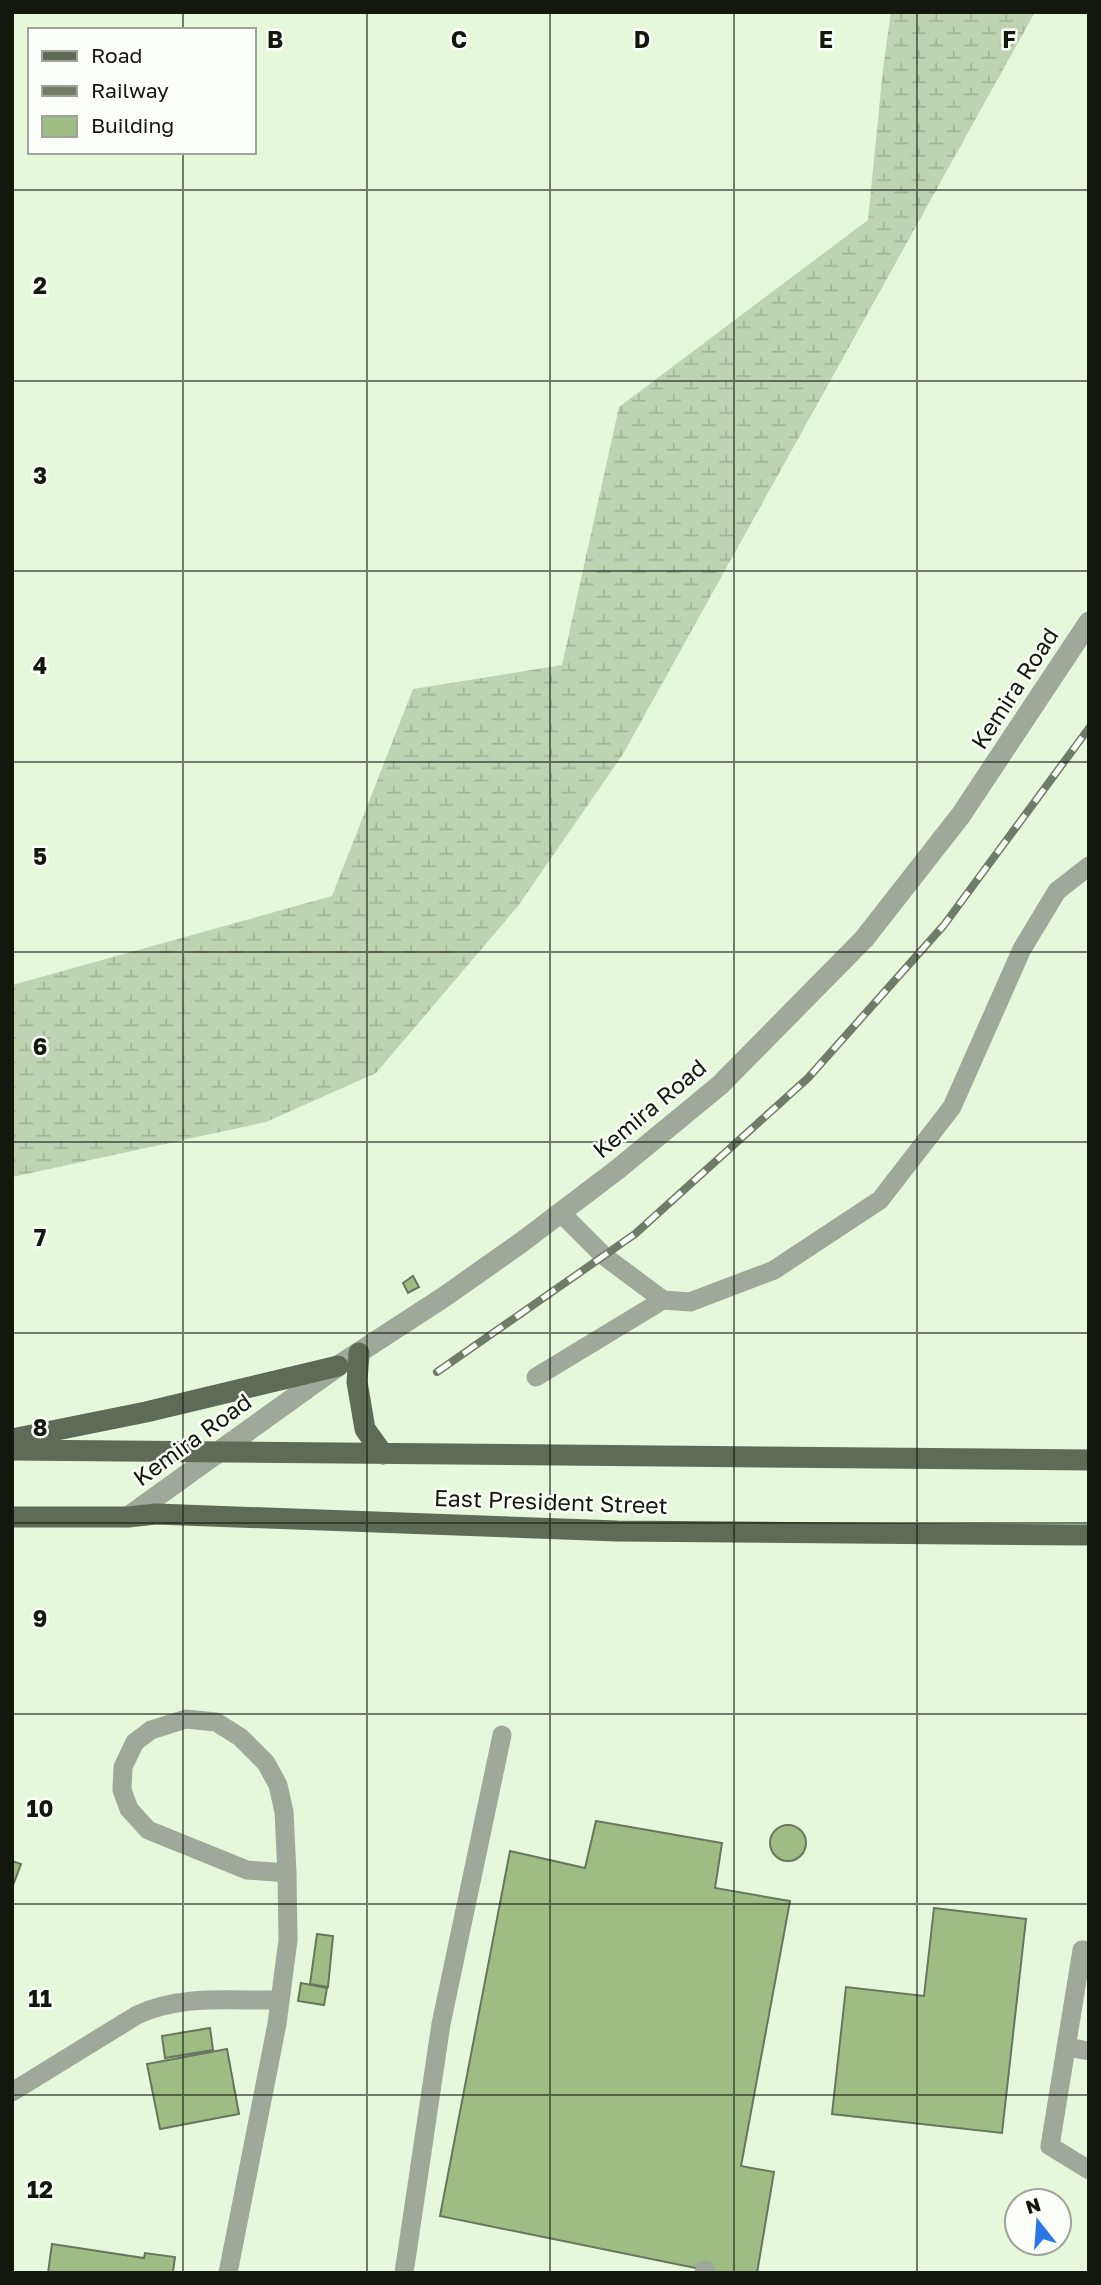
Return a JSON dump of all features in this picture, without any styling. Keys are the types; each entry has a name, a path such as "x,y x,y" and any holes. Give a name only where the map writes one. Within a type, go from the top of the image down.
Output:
{"main road":[{"path":"359,1353 357,1382 365,1429 383,1454"},
{"path":"12,1439 146,1412 338,1366"},
{"name":"East President Street","path":"12,1450 1089,1460"},
{"name":"East President Street","path":"12,1517 128,1517 156,1514 617,1531 1089,1535"}],"street":[{"name":"Kemira Road","path":"128,1517 338,1366 456,1289 561,1213 720,1085 864,939 961,815 1089,622"}],"lane":[{"path":"561,1213 604,1256 663,1300 690,1302 774,1270 880,1200 952,1107 1022,949 1057,891 1089,866"},
{"path":"536,1377 663,1300"},
{"path":"228,2273 288,1940 287,1872 284,1812 278,1785 267,1763 240,1737 216,1723 186,1719 150,1730 135,1742 123,1767 122,1790 129,1810 148,1830 247,1870 287,1872"},
{"path":"404,2273 441,2024 502,1735"},
{"path":"1089,1951 1082,1950 1050,2146 1089,2170"},
{"path":"12,2092 137,2015 158,2005 178,2001 279,2000"},
{"path":"1067,2047 1089,2051"}],"green space":[{"path":"891,12 1035,12 623,754 518,906 376,1073 266,1122 12,1177 12,985 332,896 413,689 562,665 619,407 868,220"}],"building":[{"path":"413,1276 419,1287 408,1293 403,1283"},
{"path":"596,1821 722,1843 715,1888 790,1901 741,2166 774,2172 757,2273 720,2273 440,2216 510,1851 585,1868"},
{"path":"788,1825 800,1831 806,1843 800,1855 788,1861 776,1855 770,1843 776,1831"},
{"path":"12,1861 21,1864 12,1888"},
{"path":"934,1908 1026,1919 1002,2133 832,2114 846,1987 924,1996"},
{"path":"317,1934 333,1936 328,1987 310,1984"},
{"path":"301,1983 327,1988 324,2005 298,2001"},
{"path":"210,2028 213,2050 165,2058 162,2036"},
{"path":"227,2049 239,2114 160,2129 147,2064"},
{"path":"52,2244 144,2258 145,2253 175,2257 173,2272 179,2273 48,2273"}],"railway":[{"path":"437,1372 635,1234 808,1078 944,925 1089,728"}]}
